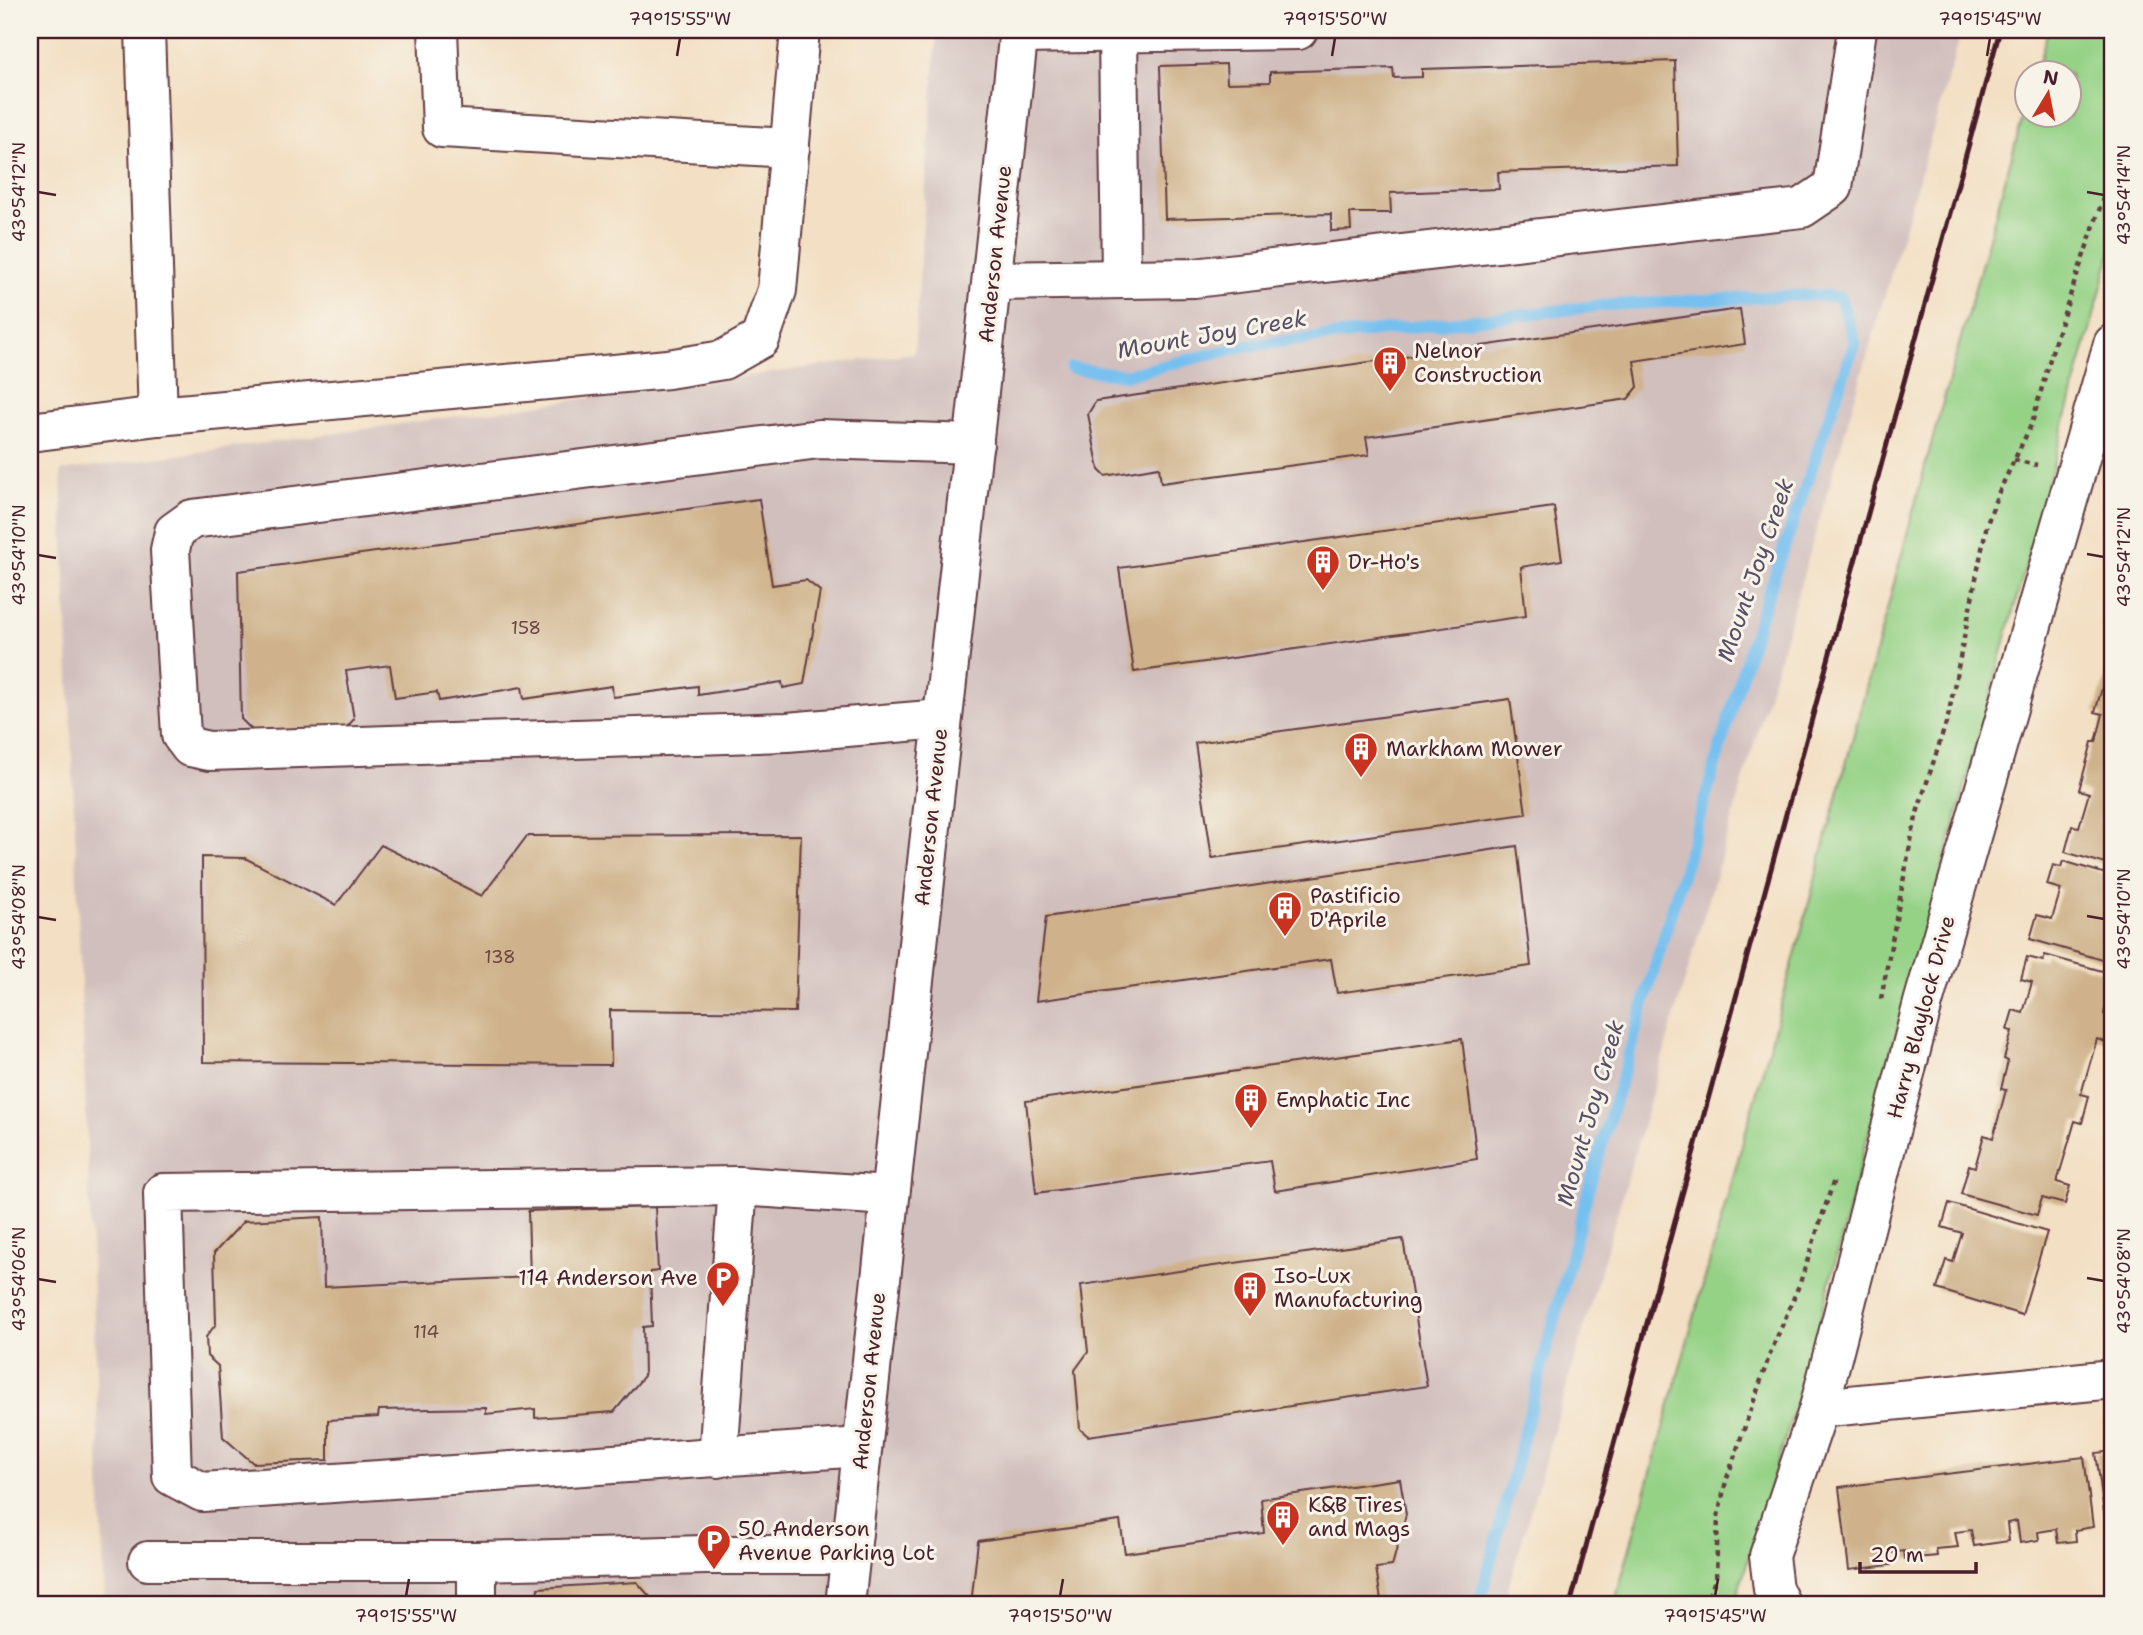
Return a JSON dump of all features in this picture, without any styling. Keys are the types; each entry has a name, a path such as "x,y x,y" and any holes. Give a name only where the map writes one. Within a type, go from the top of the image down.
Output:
{"street":[{"path":"145,30 158,416"},
{"path":"438,30 442,128 790,148"},
{"path":"30,432 158,416 640,372 723,360 760,339 777,290 800,30"},
{"path":"1019,32 1298,30"},
{"path":"992,281 1194,278 1802,208 1833,187 1857,30"},
{"name":"Anderson Avenue","path":"845,1605 1019,32"},
{"path":"1118,32 1122,279"},
{"name":"Harry Blaylock Drive","path":"1781,1605 1773,1589 1769,1556 1819,1408 1923,1003 2110,366"},
{"path":"942,719 787,732 209,751 190,747 181,735 170,550 174,532 192,519 820,439 974,444"},
{"path":"862,1447 202,1492 172,1476 163,1193 738,1186 889,1196"},
{"path":"718,1458 738,1186"},
{"path":"1819,1408 2113,1379"},
{"path":"148,1561 477,1561 705,1555 850,1555"},
{"path":"477,1561 477,1605"}],"path":[{"path":"1878,1012 1917,813 1948,717 1987,524 1997,496 2032,424 2057,334 2105,193 2113,154"},
{"path":"1705,1605 1716,1578 1718,1516 1726,1481 1770,1354 1800,1283 1835,1176"}],"shaded area":[{"path":"937,30 1962,30 1503,1605 105,1605 61,471 914,353"}],"green space":[{"path":"2048,30 2113,30 2113,245 1868,1134 1812,1352 1734,1605 1614,1605 1798,944 1926,463 2019,130 2084,130 2084,60 2040,60"}],"building":[{"path":"1675,61 1678,166 1498,172 1499,189 1390,193 1391,213 1350,213 1351,230 1331,231 1331,214 1165,219 1160,66 1226,64 1227,83 1270,82 1270,72 1393,68 1394,78 1422,77 1422,69"},
{"name":"Nelnor Construction","path":"1740,309 1745,344 1634,361 1638,387 1628,399 1366,437 1369,455 1161,483 1159,467 1105,476 1099,470 1088,414 1096,401"},
{"path":"759,499 772,585 806,580 820,591 804,684 783,688 782,682 698,695 698,686 613,697 612,686 524,699 522,687 439,701 437,692 395,698 390,665 346,671 354,719 343,732 255,733 241,719 238,571"},
{"name":"Dr-Ho's","path":"1554,507 1562,560 1521,567 1526,616 1134,672 1119,568"},
{"path":"2110,661 2113,662 2113,866 2065,852 2072,826 2079,827 2089,793 2079,790 2103,714 2095,712"},
{"name":"Markham Mower","path":"1510,699 1526,814 1212,858 1195,743"},
{"path":"801,835 795,1012 610,1010 611,1065 203,1062 202,857 245,858 336,905 381,845 482,896 527,836"},
{"name":"Pastificio D'Aprile","path":"1517,846 1531,966 1337,993 1331,959 1036,1001 1046,917"},
{"path":"2063,861 2113,876 2113,963 2030,939 2037,915 2052,919 2061,889 2047,885 2053,865 2061,867"},
{"path":"2045,955 2113,974 2104,1014 2112,1017 2105,1042 2097,1039 2081,1094 2089,1096 2082,1123 2075,1121 2057,1182 2070,1186 2065,1204 2042,1198 2037,1215 1961,1194 1969,1165 1975,1167 1984,1135 1993,1138 2006,1090 2001,1089 2008,1061 2004,1059 2012,1031 2007,1030 2013,1010 2023,1013 2032,982 2021,979 2027,957 2043,961"},
{"name":"Emphatic Inc","path":"1462,1039 1477,1159 1275,1191 1270,1161 1036,1193 1026,1101"},
{"path":"1949,1203 2047,1232 2022,1315 1937,1289 1946,1260 1953,1262 1962,1233 1942,1227"},
{"path":"655,1207 658,1271 650,1272 652,1326 643,1327 644,1376 614,1412 535,1418 535,1409 486,1414 486,1408 379,1410 378,1417 328,1420 328,1460 253,1463 223,1437 218,1366 207,1356 206,1337 216,1324 214,1253 244,1221 322,1217 324,1287 530,1277 528,1211"},
{"name":"Iso-Lux Manufacturing","path":"1403,1239 1427,1386 1088,1436 1080,1429 1075,1370 1088,1352 1081,1285"},
{"path":"2113,1451 2113,1532 2107,1533 2096,1453"},
{"path":"2084,1457 2093,1527 2075,1530 2076,1541 2058,1543 2056,1529 2038,1532 2039,1540 2020,1543 2017,1521 2007,1523 2009,1541 1974,1546 1971,1530 1955,1532 1958,1547 1936,1549 1937,1556 1905,1559 1904,1551 1889,1553 1891,1565 1849,1570 1839,1487"},
{"name":"K&B Tires and Mags","path":"1400,1479 1406,1514 1392,1566 1376,1568 1381,1600 1346,1605 971,1605 978,1541 1120,1521 1125,1553 1264,1533 1261,1499"},
{"path":"637,1582 657,1605 536,1605 538,1588"},
{"path":"327,1597 327,1605 211,1605 215,1601"}],"waterway":[{"name":"Mount Joy Creek","path":"1071,368 1126,375 1245,346 1608,305 1805,295 1840,297 1855,342 1751,644 1588,1191 1479,1605"}],"railway":[{"path":"1570,1605 2000,30"}],"place":[{"name":"Nelnor Construction","path":"1390,393"},
{"name":"Dr-Ho's","path":"1323,592"},
{"name":"Markham Mower","path":"1361,779"},
{"name":"Pastificio D'Aprile","path":"1285,938"},
{"name":"Emphatic Inc","path":"1251,1130"},
{"name":"114 Anderson Ave","path":"723,1308"},
{"name":"Iso-Lux Manufacturing","path":"1250,1318"},
{"name":"K&B Tires and Mags","path":"1283,1547"},
{"name":"50 Anderson Avenue Parking Lot","path":"714,1571"}]}
